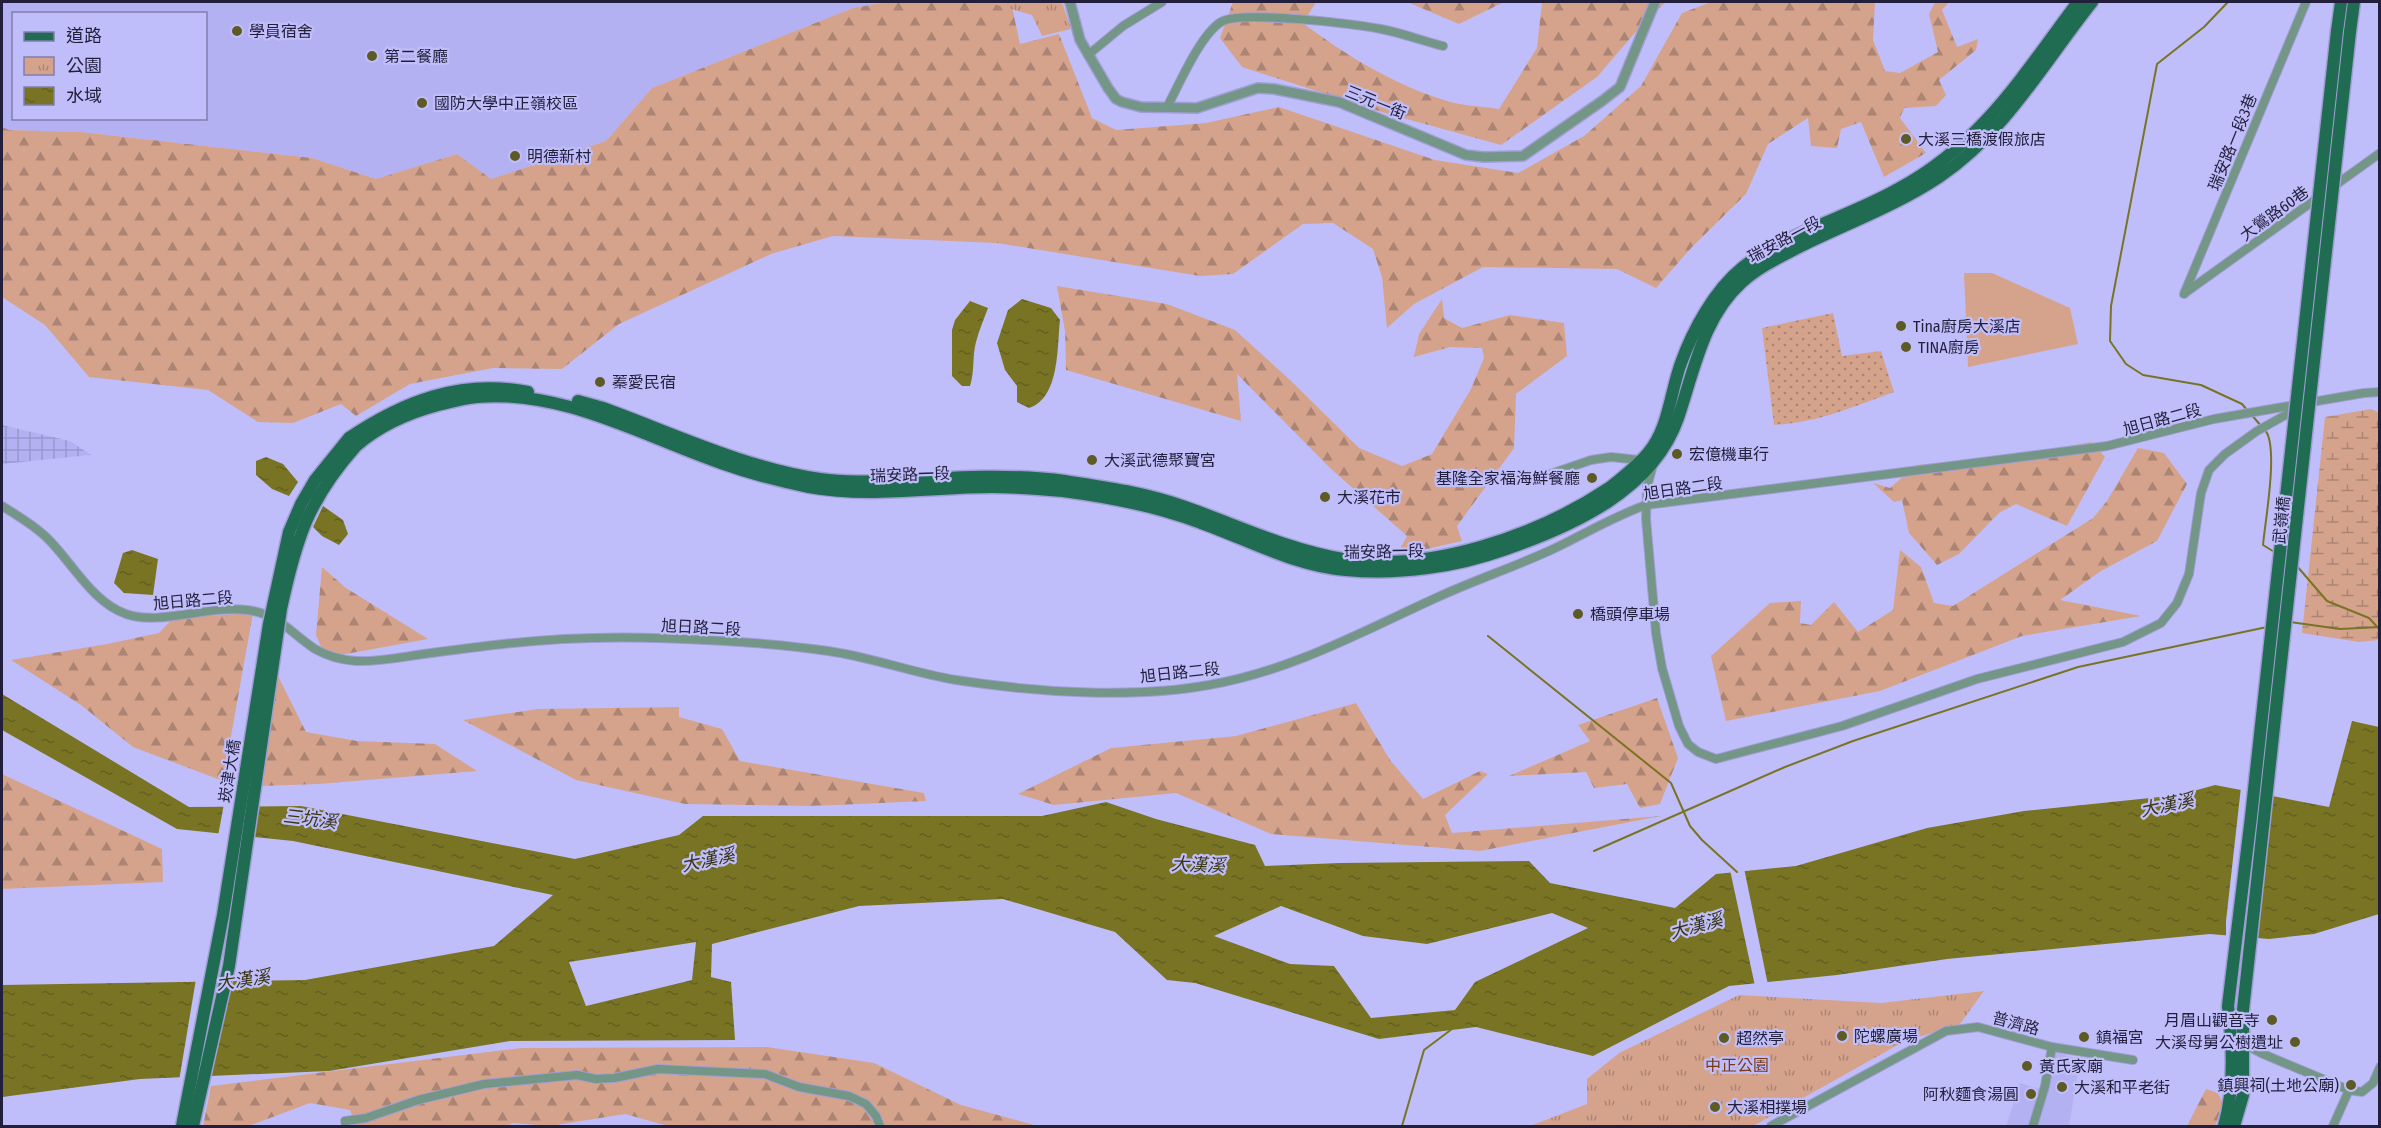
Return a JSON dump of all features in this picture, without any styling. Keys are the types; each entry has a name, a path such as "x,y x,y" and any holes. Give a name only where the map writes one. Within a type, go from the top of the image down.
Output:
{"main road":[{"name":"瑞安路一段","path":"1646,465 1647,454 1668,413 1680,365 1703,317 1736,273 1777,246 1898,190 1935,168 1968,141 1991,117 2078,2"},
{"name":"瑞安路一段","path":"353,442 398,408 419,401 465,390 513,389 603,408 770,469 822,479 882,481 1000,477 1057,480 1118,489 1179,505 1304,550 1344,559 1397,561 1456,554 1547,527 1610,501 1670,437 1691,369 1709,327 1738,284 1776,259 1901,200 1950,169 1993,131 2092,2"},
{"name":"武嶺橋","path":"2224,1126 2232,1080 2228,1006 2253,805 2340,2"},
{"name":"武嶺橋","path":"2234,1126 2243,1095 2243,1010 2354,2"},
{"name":"崁津大橋","path":"183,1126 223,915 269,624 289,532 315,480 353,442"},
{"name":"崁津大橋","path":"193,1126 229,966 244,850 287,579 302,528 322,488 353,442"}],"street":[{"name":"三元一街","path":"1070,2 1080,40 1116,99 1141,107 1197,108 1258,88 1274,89 1339,102 1466,155 1484,158 1523,156 1620,87 1655,2"},
{"path":"1088,55 1123,26 1162,2"},
{"name":"瑞安路一段3巷","path":"2184,294 2306,2"},
{"path":"1167,107 1206,35 1221,21 1233,18 1263,16 1382,29 1443,46"},
{"name":"大鶯路60巷","path":"2184,294 2379,153"},
{"name":"旭日路二段","path":"2,506 44,534 110,607 144,618 230,608 255,611 281,621 313,648 329,656 346,660 381,660 511,643 565,639 615,637 709,640 829,651 956,680 1091,693 1210,685 1291,664 1442,595 1556,547 1610,519 1646,505 2099,447 2131,442 2238,415 2379,392"},
{"path":"1533,480 1591,460 1611,456 1646,465 1646,505 1656,633 1662,668 1679,726 1688,744 1698,752 1716,759 1842,726 1977,679 2123,642 2161,622 2177,603 2189,574 2201,493 2209,470 2225,454 2257,431 2305,404"},
{"path":"1547,527 1556,547"},
{"name":"普濟路","path":"1771,1126 1946,1031 1978,1027 2052,1047 2133,1060"},
{"path":"2231,1034 2244,1044 2349,1090 2362,1092 2373,1083 2379,1066"},
{"path":"2033,1126 2045,1086 2052,1047"},
{"path":"346,1126 345,1121 366,1118 395,1106 484,1084 578,1075 596,1079 614,1078 657,1070 765,1074 799,1087 849,1096 866,1104 876,1116 880,1126"},
{"path":"2333,1126 2349,1090"}],"shaded area":[{"name":"國防大學中正嶺校區","path":"2,2 887,2 853,8 652,88 606,141 491,179 457,154 376,179 312,158 81,132 9,130 2,127"},
{"path":"2,425 70,441 91,455 2,464"},
{"name":"大溪和平老街","path":"2056,1052 2080,1060 2069,1126 2006,1126 2020,1083 2047,1091"}],"green space":[{"path":"887,2 1013,2 1012,7 1020,44 1059,34 1092,118 1116,130 1206,123 1279,107 1435,160 1518,173 1584,136 1641,86 1682,13 1711,2 1875,2 1873,40 1885,71 1900,73 1938,52 1929,14 1935,2 1949,2 1942,10 1957,47 1978,39 1976,50 1939,80 1946,95 1936,106 1904,108 1900,118 1926,153 1884,177 1861,122 1841,129 1837,148 1811,146 1808,118 1768,144 1746,194 1692,247 1656,288 1617,269 1483,267 1414,304 1387,328 1382,277 1373,249 1333,223 1303,224 1233,274 1200,276 997,243 833,236 771,254 619,324 562,369 493,368 410,384 356,416 341,404 293,423 258,422 208,390 89,377 45,325 2,297 2,127 9,130 81,132 312,158 376,179 457,154 491,179 606,141 652,88 853,8"},
{"path":"988,2 1062,2 1071,29 1042,36 1032,15"},
{"path":"1233,2 1316,2 1303,23 1370,68 1406,86 1444,100 1499,109 1537,48 1542,2 1666,2 1646,20 1597,77 1501,145 1385,113 1242,67 1220,38"},
{"path":"1407,2 1504,2 1459,24"},
{"path":"1964,273 1992,273 2070,308 2078,344 1968,367"},
{"path":"1057,286 1167,304 1235,330 1359,448 1402,466 1432,454 1471,389 1484,358 1482,348 1450,347 1414,357 1419,334 1442,299 1444,318 1462,328 1510,315 1564,323 1567,356 1516,394 1514,448 1457,526 1462,541 1396,556 1407,536 1330,468 1237,374 1241,421 1066,370 1065,331"},
{"path":"1833,313 1842,356 1881,351 1894,392 1821,417 1774,425 1762,328"},
{"path":"2371,409 2380,413 2379,640 2359,642 2302,633 2325,417"},
{"path":"2091,442 2105,457 2067,526 2016,504 1999,513 1959,554 1937,565 1909,533 1902,500 1894,502 1873,483 1890,488 1916,465 2014,456"},
{"path":"2138,448 2164,453 2187,484 2157,541 2101,571 2060,600 2141,616 2022,636 1880,691 1726,721 1711,656 1770,603 1801,601 1800,623 1811,625 1834,602 1858,632 1893,610 1900,550 1921,567 1934,603 1953,606 2093,518 2107,501"},
{"path":"322,567 346,588 428,639 335,656 322,649 316,635"},
{"path":"253,613 223,781 133,747 81,705 11,660 159,633 173,618"},
{"path":"278,676 306,732 357,741 435,744 477,771 318,784 261,786"},
{"path":"1657,698 1678,758 1660,804 1640,808 1627,784 1594,788 1586,772 1509,776 1590,741 1578,725"},
{"path":"1356,703 1390,760 1423,799 1480,771 1488,774 1445,815 1452,833 1661,816 1480,851 1271,834 1176,793 1054,805 1018,794 1111,748 1236,736"},
{"path":"679,707 679,717 722,729 740,761 924,793 926,801 813,806 685,804 576,780 463,720 538,709"},
{"path":"2,774 162,849 163,882 2,889"},
{"name":"中正公園","path":"1984,991 1960,1024 1903,1042 1753,1126 1530,1126 1587,1104 1587,1079 1619,1053 1739,995 1881,1003"},
{"path":"767,1047 874,1063 961,1105 1038,1126 668,1126 625,1114 550,1126 513,1123 506,1126 356,1126 350,1110 310,1103 249,1126 203,1126 211,1086 521,1048"},
{"path":"2206,1089 2218,1093 2223,1104 2215,1126 2187,1126"}],"water":[{"path":"1022,299 1051,308 1060,320 1052,383 1039,402 1029,408 1017,402 1017,386 1005,370 997,343 1008,310"},
{"path":"970,301 988,308 976,342 970,386 962,386 952,376 952,330 955,320"},
{"path":"266,457 283,464 298,482 289,496 272,489 256,475 256,461"},
{"path":"323,506 343,520 348,534 339,545 322,536 313,527"},
{"path":"132,550 158,559 153,595 124,593 114,583 123,553"},
{"path":"2,694 189,807 301,806 575,859 679,835 703,816 1042,816 1106,802 1156,819 1255,845 1265,866 1529,861 1550,883 1675,908 1716,874 1796,866 1927,828 2024,811 2179,795 2215,785 2329,807 2352,721 2379,727 2379,914 2314,934 2269,939 2210,934 1947,959 1837,975 1729,986 1593,1056 1476,1027 1379,1039 1195,983 1167,980 1115,932 1003,899 859,906 712,944 711,977 731,982 735,1040 510,1041 329,1071 140,1079 2,1097 2,985 305,980 494,946 553,895 293,841 177,829 2,730","holes":["1281,906 1363,936 1427,944 1552,913 1588,928 1475,982 1455,1010 1371,1018 1334,966 1290,964 1214,936","696,942 692,980 586,1006 569,962"]}],"pier":[{"path":"2241,787 2271,793 2255,941 2226,938"},
{"path":"224,804 256,804 251,840 218,836"},
{"path":"1744,868 1768,985 1755,986 1730,870"},
{"path":"229,978 210,1079 179,1081 196,979"}],"waterway":[{"path":"2228,2 2204,27 2157,64 2111,306 2110,341 2126,364 2143,375 2201,385 2242,404 2247,410"},
{"path":"2251,414 2261,426"},
{"path":"2265,430 2271,451 2271,467 2263,545 2276,553"},
{"path":"2296,565 2327,601 2369,618 2380,630"},
{"path":"2290,622 2340,629 2380,627"},
{"path":"1594,851 1785,767 1853,741 2078,667 2267,627"},
{"path":"1488,636 1671,783 1690,826 1737,872"},
{"path":"1402,1126 1424,1050 1452,1029"}],"place":[{"name":"學員宿舍","path":"237,31"},
{"name":"第二餐廳","path":"372,56"},
{"name":"國防大學中正嶺校區","path":"422,103"},
{"name":"大溪三橋渡假旅店","path":"1906,139"},
{"name":"明德新村","path":"515,156"},
{"name":"Tina廚房大溪店","path":"1901,326"},
{"name":"TINA廚房","path":"1906,347"},
{"name":"蓁愛民宿","path":"600,382"},
{"name":"宏億機車行","path":"1677,454"},
{"name":"大溪武德聚寶宮","path":"1092,460"},
{"name":"基隆全家福海鮮餐廳","path":"1592,478"},
{"name":"大溪花市","path":"1325,497"},
{"name":"橋頭停車場","path":"1578,614"},
{"name":"月眉山觀音寺","path":"2272,1020"},
{"name":"陀螺廣場","path":"1842,1036"},
{"name":"鎮福宮","path":"2084,1037"},
{"name":"超然亭","path":"1724,1038"},
{"name":"大溪母舅公樹遺址","path":"2295,1042"},
{"name":"黃氏家廟","path":"2027,1066"},
{"name":"鎮興祠(土地公廟)","path":"2351,1085"},
{"name":"大溪和平老街","path":"2062,1087"},
{"name":"阿秋麵食湯圓","path":"2031,1094"},
{"name":"大溪相撲場","path":"1715,1107"}],"water label":[{"name":"大漢溪","path":"2167,805"},
{"name":"三坑溪","path":"310,819"},
{"name":"大漢溪","path":"708,860"},
{"name":"大漢溪","path":"1198,865"},
{"name":"大漢溪","path":"1696,926"},
{"name":"大漢溪","path":"243,980"}]}
